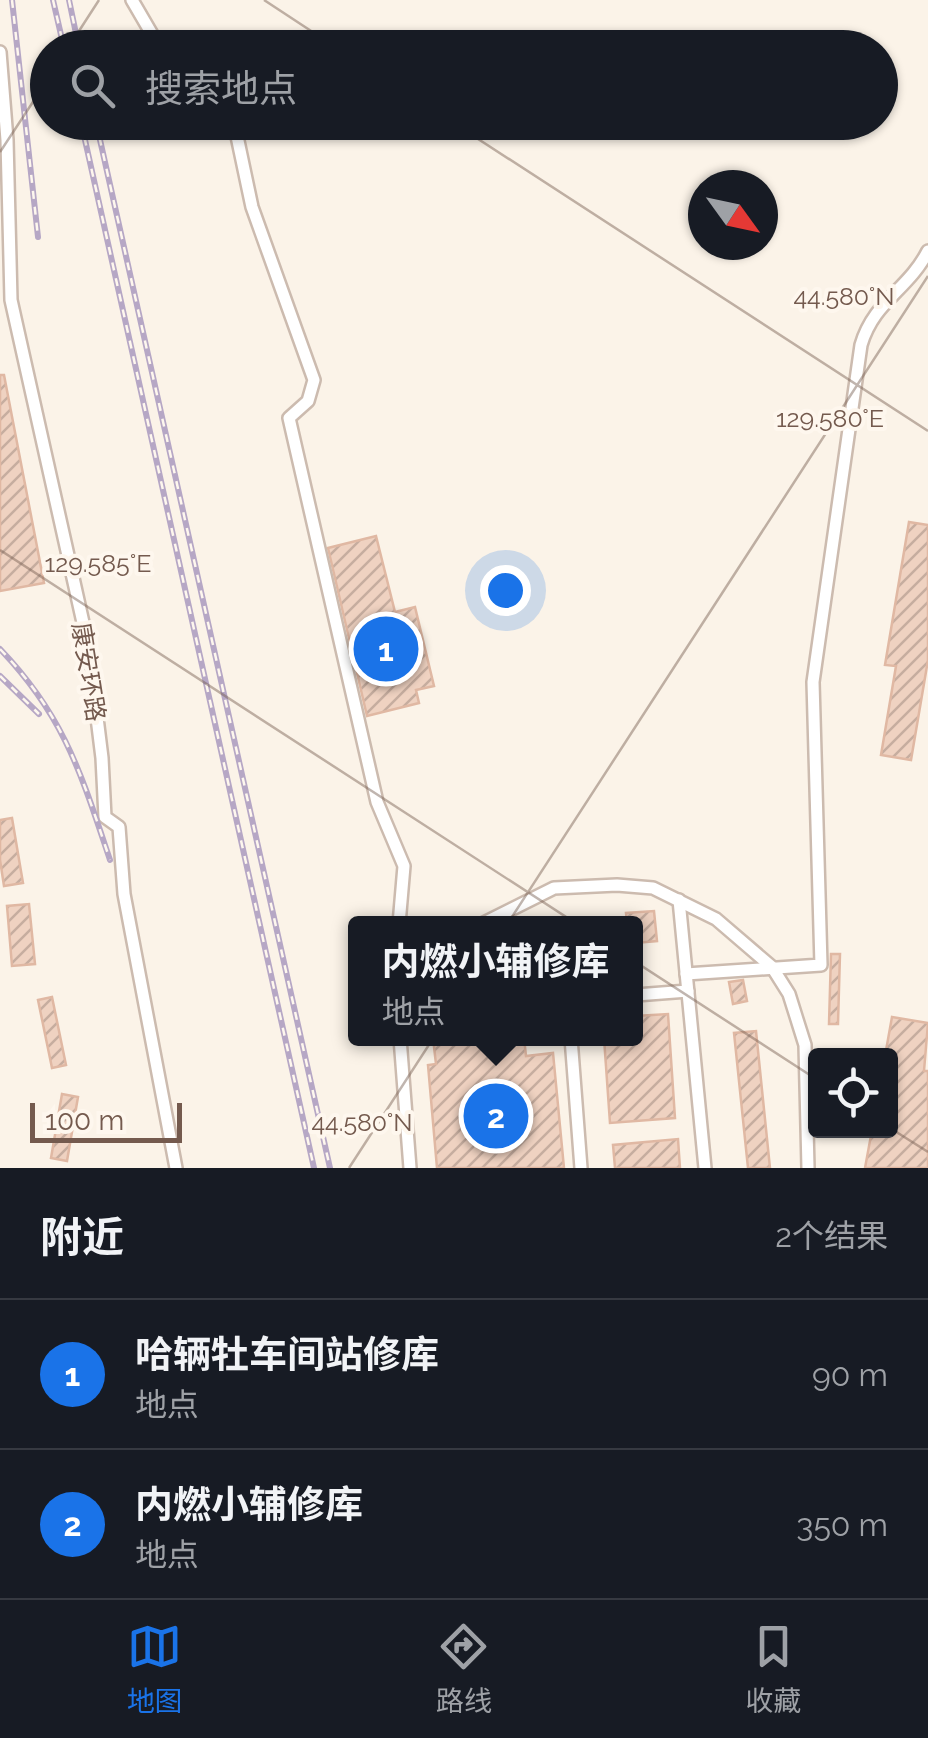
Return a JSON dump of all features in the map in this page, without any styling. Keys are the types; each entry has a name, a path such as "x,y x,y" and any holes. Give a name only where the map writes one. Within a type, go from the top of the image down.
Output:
{"lane":[{"path":"132,0 150,30"},
{"name":"康安环路","path":"0,52 7,140 11,300 88,645 105,817 119,827 124,894 176,1168"},
{"path":"238,140 252,207 314,380 308,401 289,418 377,802 404,866 399,916"},
{"path":"686,974 821,964 812,682 861,345 867,323 907,282 928,251"},
{"path":"498,916 554,888 653,888 716,920 772,967 789,994 805,1045 808,1168"},
{"path":"680,900 705,1168"},
{"path":"643,994 688,991"},
{"path":"401,1046 410,1168"},
{"path":"573,1046 581,1168"}],"building":[{"path":"0,375 4,375 44,583 0,591"},
{"path":"909,522 928,525 928,660 911,760 881,755 896,666 885,665"},
{"path":"376,536 395,612 415,607 434,686 416,690 419,703 367,716 328,548"},
{"path":"12,818 23,883 4,886 0,820"},
{"path":"29,904 35,964 12,966 7,906"},
{"path":"654,911 657,941 643,942 643,916 626,913"},
{"path":"831,954 840,954 838,1024 829,1024"},
{"path":"743,980 747,1001 733,1004 729,982"},
{"path":"52,997 66,1065 52,1068 38,1000"},
{"path":"668,1014 675,1118 610,1123 605,1046 643,1046 643,1016"},
{"path":"892,1017 928,1023 924,1071 928,1071 928,1168 865,1168 871,1138 898,1138 898,1048 886,1048"},
{"path":"756,1031 770,1168 748,1168 734,1033"},
{"path":"434,1046 525,1046 526,1056 553,1053 564,1168 437,1168 428,1065 436,1064"},
{"path":"62,1094 78,1097 67,1161 51,1158"},
{"path":"678,1139 680,1168 615,1168 613,1145"}],"railway":[{"path":"12,0 38,237"},
{"path":"53,0 60,30"},
{"path":"69,0 75,30"},
{"path":"85,140 314,1168"},
{"path":"100,140 330,1168"},
{"path":"0,649 56,723 80,773 110,860"},
{"path":"0,676 39,714"}],"place":[{"name":"哈辆牡车间站修库","path":"386,649"},
{"name":"内燃小辅修库","path":"496,1116"}]}
